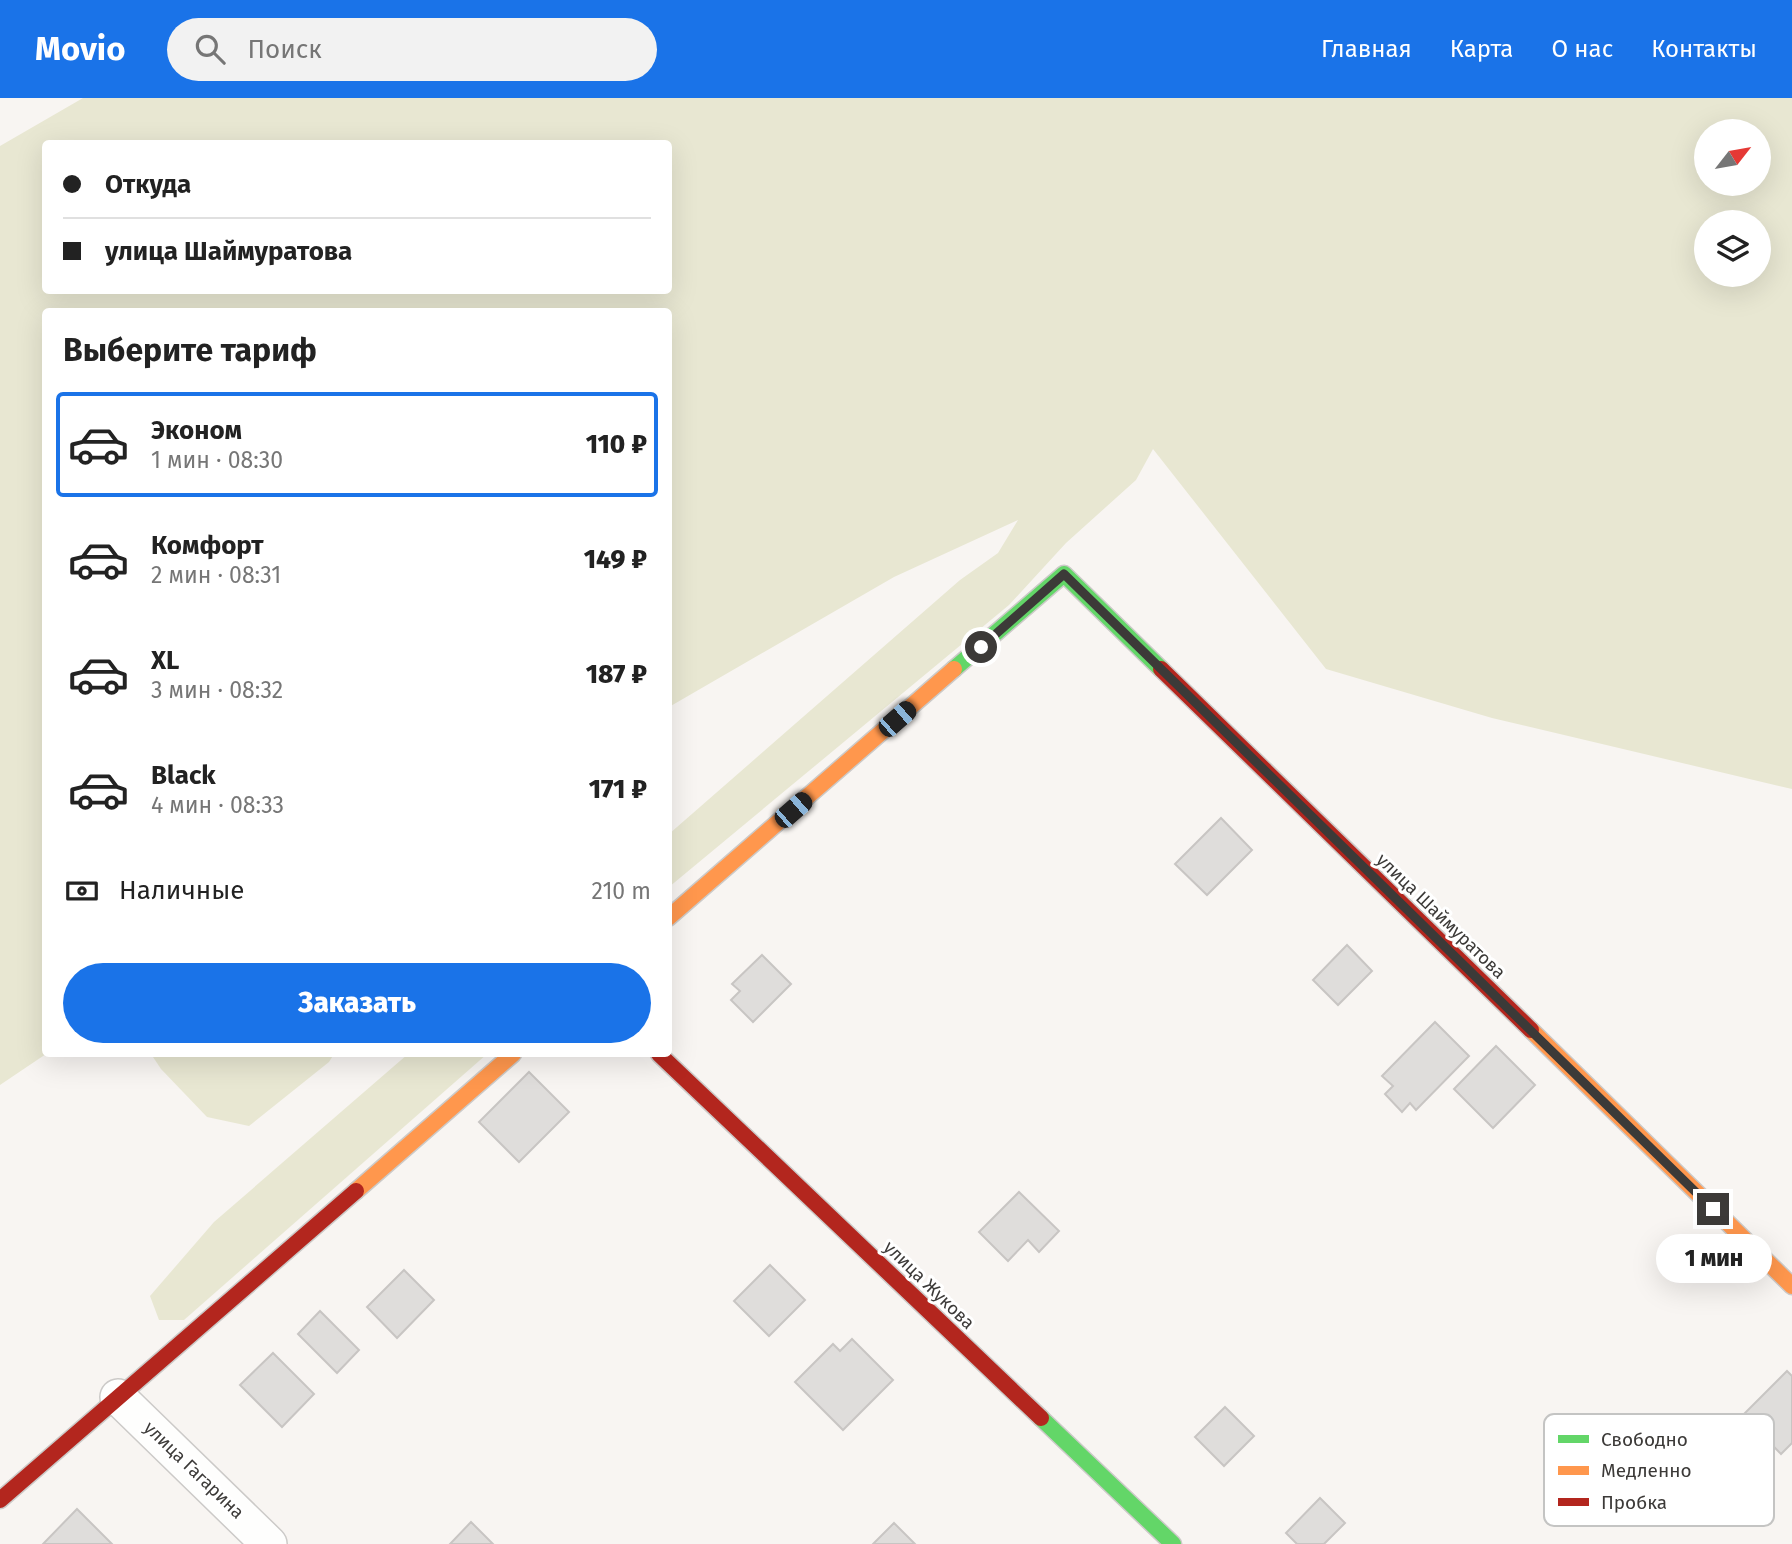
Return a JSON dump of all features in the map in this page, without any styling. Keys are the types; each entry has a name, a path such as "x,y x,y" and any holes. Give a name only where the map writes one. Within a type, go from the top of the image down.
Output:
{"street":[{"name":"улица Шаймуратова","path":"672,915 1064,574 1792,1286"},
{"path":"0,1500 510,1057"},
{"name":"улица Жукова","path":"662,1057 1173,1544"},
{"name":"улица Гагарина","path":"118,1397 269,1544"}],"green space":[{"path":"83,98 1792,98 1792,789 1492,718 1326,669 1153,449 1136,480 1066,543 1009,605 672,885 672,831 960,580 998,553 1018,520 894,577 672,705 672,308 42,308 42,1057 0,1085 0,146"},
{"path":"153,1057 332,1057 249,1126 207,1117"},
{"path":"405,1057 484,1057 184,1320 159,1320 150,1296 214,1222"}],"building":[{"path":"1221,818 1252,850 1207,895 1175,864"},
{"path":"1347,945 1372,971 1338,1005 1313,980"},
{"path":"762,955 791,984 753,1022 731,1000 740,991 732,984"},
{"path":"1435,1022 1469,1056 1416,1110 1410,1103 1402,1112 1385,1094 1393,1086 1382,1076"},
{"path":"1496,1046 1535,1085 1493,1128 1454,1089"},
{"path":"529,1072 569,1112 519,1162 479,1122"},
{"path":"1019,1192 1059,1231 1039,1252 1028,1240 1008,1261 979,1232"},
{"path":"770,1265 805,1300 769,1336 734,1301"},
{"path":"404,1270 434,1300 397,1338 367,1307"},
{"path":"320,1311 359,1350 337,1373 298,1334"},
{"path":"852,1339 893,1380 843,1430 795,1382 833,1344 840,1351"},
{"path":"273,1353 314,1394 282,1427 240,1385"},
{"path":"1787,1371 1792,1376 1792,1443 1781,1454 1774,1447 1774,1414 1744,1414"},
{"path":"1225,1407 1254,1436 1224,1466 1195,1437"},
{"path":"1320,1498 1345,1523 1324,1544 1297,1544 1286,1533"},
{"path":"77,1509 112,1544 43,1544"},
{"path":"471,1522 493,1544 450,1544"},
{"path":"894,1523 915,1544 873,1544"}],"traffic: fast":[{"path":"954,669 1064,574 1161,669"},
{"path":"1041,1418 1173,1544"}],"traffic: slow":[{"path":"672,915 954,669"},
{"path":"1531,1030 1792,1286"},
{"path":"356,1191 510,1057"}],"traffic: jam":[{"path":"1161,669 1531,1030"},
{"path":"662,1057 1041,1418"},
{"path":"0,1500 356,1191"}],"route":[{"path":"981,647 1064,574 1713,1209"}]}
